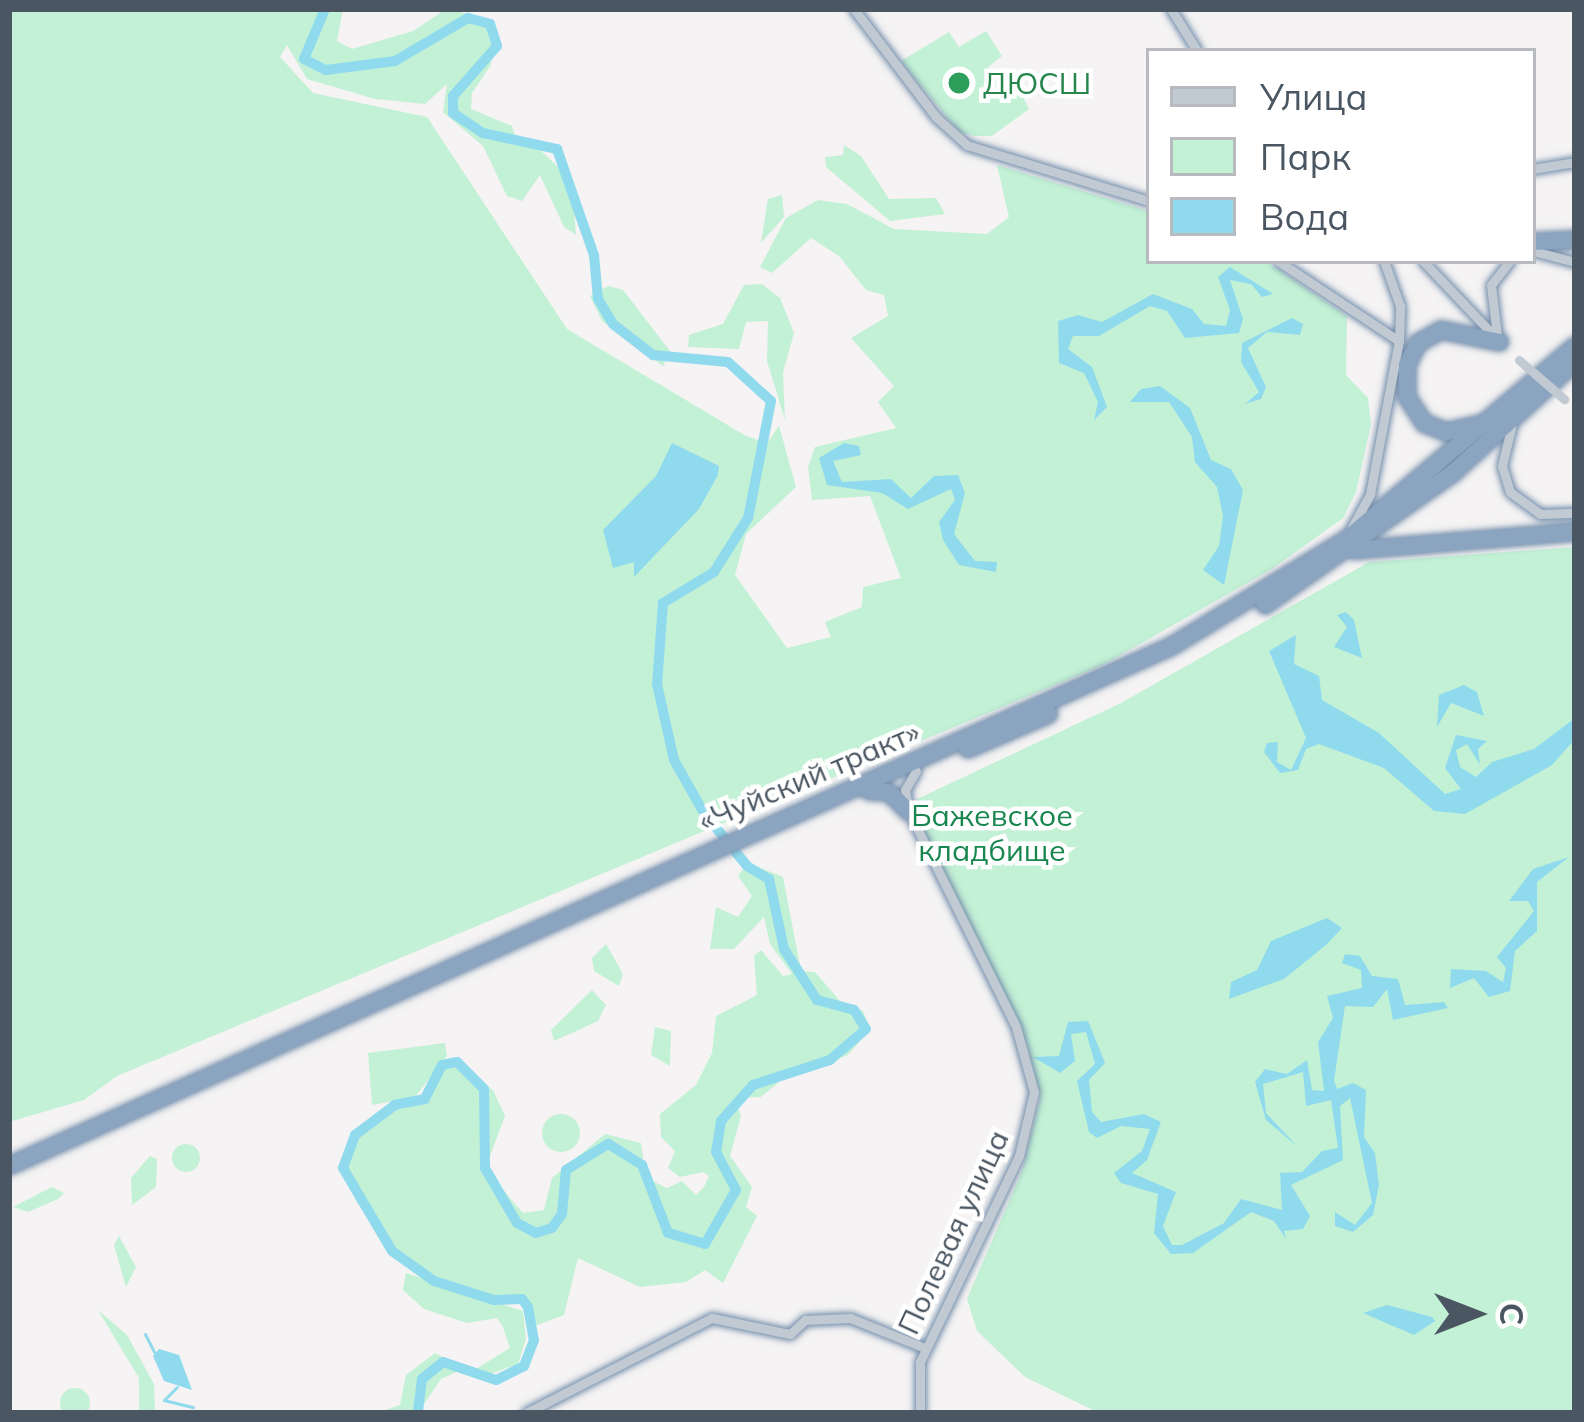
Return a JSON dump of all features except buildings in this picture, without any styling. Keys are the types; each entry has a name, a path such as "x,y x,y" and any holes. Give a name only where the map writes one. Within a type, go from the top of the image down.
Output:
{"highway":[{"path":"1536,242 1575,240"},
{"path":"1492,420 1453,432 1430,428 1410,404 1405,378 1414,348 1435,332 1466,329 1499,341"},
{"name":"«Чуйский тракт»","path":"9,1166 1120,671 1350,544 1575,346"},
{"name":"«Чуйский тракт»","path":"758,832 869,791 1176,655 1350,544 1513,422 1575,362"},
{"path":"1350,544 1575,532"},
{"path":"869,791 889,792 909,812"},
{"name":"«Чуйский тракт»","path":"9,1178 713,852"}],"street":[{"path":"854,9 967,145 1146,200"},
{"path":"1171,9 1195,48"},
{"path":"1536,168 1575,162"},
{"path":"1536,252 1575,262"},
{"path":"1288,264 1400,341"},
{"path":"1350,544 1370,494 1400,341 1400,307 1385,264"},
{"path":"1426,264 1499,341 1575,407"},
{"path":"1499,341 1488,301 1496,274 1507,264"},
{"path":"1513,422 1502,466 1510,492 1540,514 1575,513"},
{"path":"909,812 905,790 916,771"},
{"name":"Полевая улица","path":"909,812 1016,1027 1034,1092 1018,1156 925,1348 920,1413"},
{"path":"526,1413 698,1321 726,1317 790,1334 805,1320 866,1321 925,1348"}],"green space":[{"path":"9,9 343,9 337,41 352,49 413,31 446,9 481,17 493,35 491,65 472,93 471,109 512,126 518,144 539,149 559,168 573,194 576,235 564,227 540,175 522,201 507,196 483,146 443,112 447,84 425,104 375,99 307,79 287,45 280,57 313,93 427,117 567,329 746,436 767,443 779,426 796,487 746,534 735,575 787,648 831,637 825,622 862,607 863,587 901,578 870,496 812,500 808,467 815,447 896,428 878,402 894,386 851,338 888,316 884,295 866,290 839,256 811,238 772,273 760,267 786,218 818,200 847,204 894,229 987,234 1009,217 997,165 1146,210 1146,264 1270,264 1347,316 1346,375 1368,398 1371,424 1356,492 1343,518 1272,569 1103,665 117,1076 84,1100 9,1122"},
{"name":"ДЮСШ","path":"986,31 1002,56 988,67 1002,86 1005,77 1014,79 1029,109 992,136 975,136 959,132 901,61 949,32 959,47"},
{"path":"844,145 861,156 889,199 936,198 945,214 890,221 826,167 825,157 843,155"},
{"path":"782,195 784,217 761,243 768,199"},
{"path":"762,284 780,298 794,333 783,372 785,420 767,361 768,321 746,322 739,349 688,347 689,335 723,324 744,285"},
{"path":"608,286 623,290 670,351 663,366 602,321 590,296"},
{"name":"Бажевское кладбище","path":"1575,547 1575,1413 1099,1413 1025,1377 977,1331 967,1299 1022,1171 1040,1098 1026,1042 917,823 915,800 1121,703 1369,562"},
{"path":"748,863 783,877 801,971 815,972 840,1001 863,1011 870,1029 848,1055 785,1077 761,1097 735,1098 741,1116 730,1156 752,1187 746,1207 757,1216 723,1283 705,1270 686,1282 640,1287 578,1258 564,1315 532,1327 522,1299 494,1300 434,1281 401,1260 356,1201 342,1158 364,1128 435,1089 445,1062 493,1090 505,1116 485,1169 523,1213 544,1210 552,1178 605,1134 641,1143 646,1178 667,1188 682,1181 696,1195 704,1187 709,1176 703,1172 680,1177 668,1168 675,1151 661,1137 660,1114 696,1085 712,1053 716,1016 757,995 754,956 761,950 783,976 792,974 770,944 764,917 734,949 710,949 716,907 738,917 752,896 738,876"},
{"path":"606,944 623,974 619,986 594,971 592,958"},
{"path":"592,990 606,1005 598,1021 554,1041 551,1030"},
{"path":"655,1027 671,1031 670,1066 651,1055"},
{"path":"445,1043 447,1056 415,1097 372,1105 368,1053"},
{"path":"561,1114 575,1119 580,1133 575,1147 561,1152 547,1147 542,1133 547,1119"},
{"path":"186,1144 196,1148 200,1158 196,1168 186,1172 176,1168 172,1158 176,1148"},
{"path":"150,1156 157,1159 156,1187 132,1205 131,1178"},
{"path":"52,1187 64,1193 28,1212 13,1207"},
{"path":"119,1236 136,1267 126,1287 114,1245"},
{"path":"406,1273 523,1311 526,1339 518,1364 490,1374 476,1369 510,1348 497,1318 467,1323 424,1309 403,1290"},
{"path":"98,1310 127,1335 154,1384 155,1413 139,1413 139,1378"},
{"path":"435,1353 465,1368 441,1379 418,1413 376,1413 400,1405 406,1375"},
{"path":"75,1388 90,1403 75,1418 60,1403"}],"water":[{"path":"1230,267 1273,294 1262,297 1251,284 1230,280 1243,319 1239,333 1185,338 1167,311 1150,306 1099,336 1073,336 1068,349 1092,367 1107,407 1094,420 1098,402 1084,373 1059,363 1058,321 1078,315 1102,322 1153,294 1192,309 1204,324 1226,326 1230,310 1218,277"},
{"path":"1292,318 1303,324 1300,335 1267,332 1248,348 1266,387 1261,399 1245,404 1259,392 1241,362 1242,343"},
{"path":"1160,386 1190,408 1211,460 1231,469 1243,490 1224,585 1203,570 1219,546 1223,516 1217,487 1195,462 1192,437 1169,402 1130,402 1141,389"},
{"path":"672,443 719,466 718,475 699,509 634,577 634,562 613,568 603,530 656,476"},
{"path":"844,443 859,446 861,455 833,461 842,482 891,479 911,498 934,476 958,475 965,493 954,534 975,561 997,562 996,572 959,565 943,540 939,522 955,500 951,489 908,509 882,493 827,485 819,458"},
{"path":"1346,612 1354,620 1362,658 1334,647 1347,627 1337,615"},
{"path":"1296,635 1294,664 1319,676 1322,700 1379,733 1445,794 1461,789 1445,768 1456,735 1487,741 1478,749 1480,765 1467,744 1456,750 1460,767 1476,777 1492,762 1534,749 1575,718 1575,739 1552,765 1465,814 1434,811 1384,768 1319,744 1306,749 1298,770 1280,773 1264,752 1267,743 1278,742 1277,762 1291,770 1306,738 1269,651"},
{"path":"1464,685 1477,692 1484,716 1451,703 1437,727 1439,695"},
{"path":"1569,857 1537,882 1537,931 1515,951 1510,991 1489,997 1474,978 1450,988 1451,969 1486,971 1503,982 1506,968 1497,957 1534,911 1528,901 1509,901 1533,869"},
{"path":"1327,918 1342,928 1326,945 1284,979 1229,999 1231,982 1257,970 1271,941"},
{"path":"1345,954 1360,956 1372,976 1398,979 1405,1005 1444,1002 1448,1008 1393,1020 1387,989 1373,1007 1345,1006 1334,1081 1337,1089 1353,1083 1366,1090 1364,1137 1375,1153 1379,1185 1373,1215 1353,1232 1335,1226 1335,1212 1355,1225 1372,1203 1350,1098 1340,1106 1343,1160 1291,1185 1310,1216 1303,1229 1284,1231 1286,1239 1274,1221 1251,1212 1193,1253 1171,1254 1154,1233 1158,1194 1121,1183 1114,1173 1142,1151 1150,1129 1121,1126 1097,1138 1089,1132 1077,1081 1095,1064 1086,1032 1071,1034 1075,1061 1060,1073 1033,1057 1059,1056 1068,1022 1088,1021 1105,1063 1089,1080 1092,1112 1101,1122 1144,1114 1161,1122 1147,1160 1132,1173 1176,1192 1163,1226 1172,1245 1182,1245 1224,1223 1241,1199 1282,1210 1280,1173 1302,1172 1322,1151 1338,1148 1331,1100 1306,1106 1303,1072 1263,1084 1266,1113 1298,1147 1266,1120 1255,1082 1265,1069 1287,1074 1307,1060 1312,1090 1324,1091 1318,1042 1333,1018 1327,996 1362,988 1361,970 1342,963"},
{"path":"1387,1305 1435,1321 1414,1335 1363,1313"},
{"path":"159,1349 179,1355 192,1390 164,1381 153,1356"}],"waterway":[{"path":"325,9 304,59 326,70 395,61 468,18 490,24 497,46 453,96 453,113 483,133 557,149 594,255 598,299 613,324 653,355 728,362 771,401 748,518 714,572 663,603 657,684 674,760 704,813 747,866 769,879 784,949 817,1000 854,1010 866,1029 830,1060 753,1085 721,1121 716,1152 736,1190 705,1244 668,1233 642,1165 608,1144 566,1170 562,1214 552,1228 536,1233 517,1223 485,1168 484,1089 457,1062 442,1065 425,1099 395,1105 355,1135 343,1168 392,1251 434,1281 494,1300 522,1299 528,1307 534,1340 524,1366 496,1380 443,1362 422,1379 418,1413"},
{"path":"145,1334 154,1352"},
{"path":"177,1387 164,1400 193,1407"}],"place":[{"name":"ДЮСШ","path":"959,83"}]}
